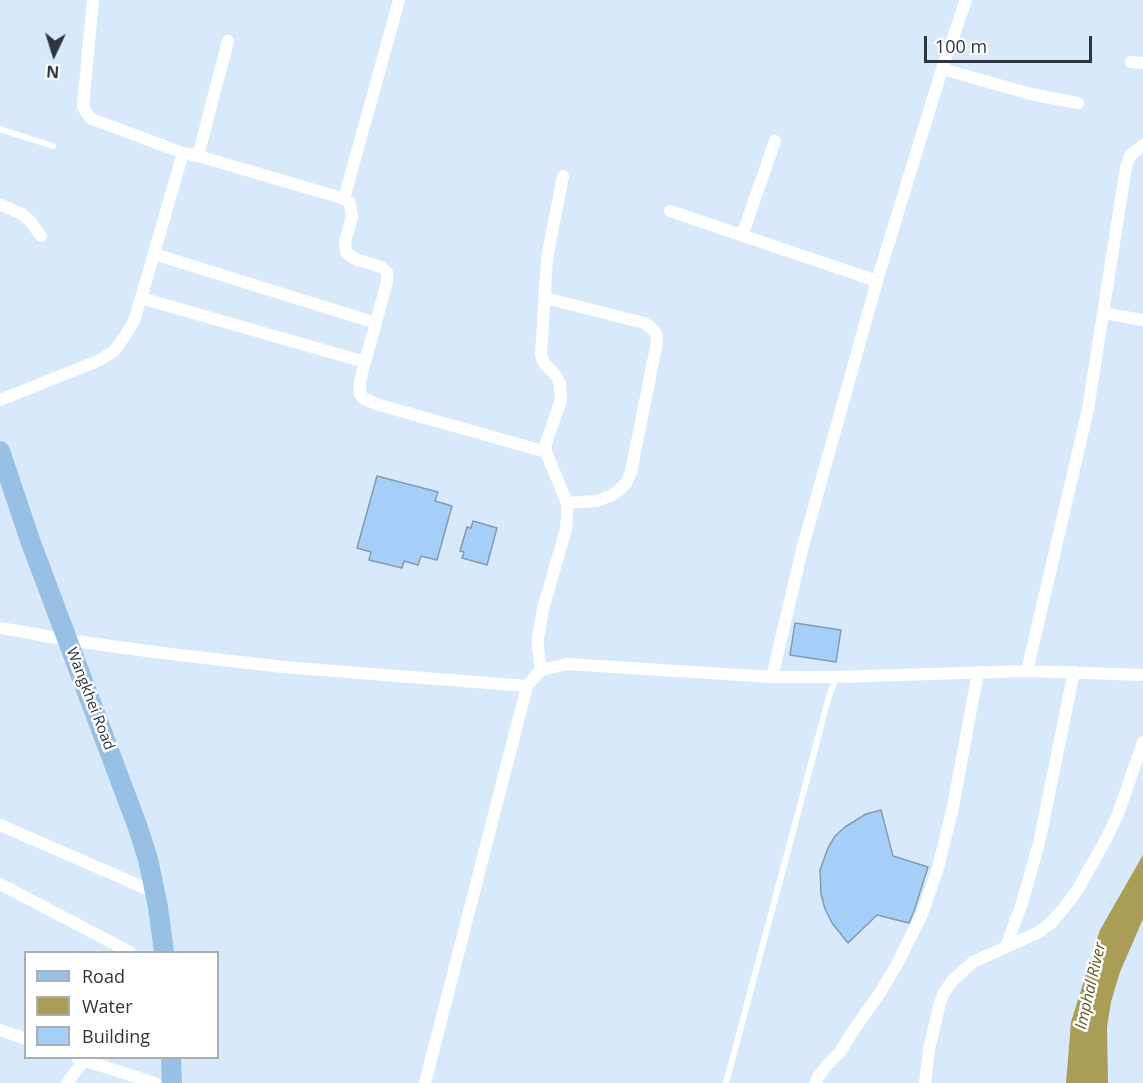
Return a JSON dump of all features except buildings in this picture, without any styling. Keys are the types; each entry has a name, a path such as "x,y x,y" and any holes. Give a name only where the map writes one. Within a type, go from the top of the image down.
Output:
{"main road":[{"name":"Wangkhei Road","path":"0,451 31,543 137,825 148,859 164,951"},
{"path":"171,1059 172,1083"}],"street":[{"path":"93,0 83,94 83,106 87,114 102,123 183,153 344,198 350,203 352,217 345,241 346,252 355,259 381,267 387,272 387,282 360,381 360,394 366,401 546,452"},
{"path":"344,198 399,0"},
{"path":"772,676 803,546 877,281 942,69 966,0"},
{"path":"198,156 228,41"},
{"path":"942,69 1031,94 1078,104"},
{"path":"742,236 775,141"},
{"path":"1027,671 1088,409 1126,167 1130,156 1143,145"},
{"path":"0,400 98,361 114,351 134,321 183,153"},
{"path":"541,670 538,637 543,609 566,529 567,503 546,452 546,443 561,400 560,384 544,363 541,355 547,258 563,176"},
{"path":"0,205 22,214 41,236"},
{"path":"670,211 877,281"},
{"path":"154,254 376,323"},
{"path":"141,298 365,362"},
{"path":"545,298 644,323 656,334 657,342 631,472 626,483 612,495 597,501 567,503"},
{"path":"1103,313 1143,320"},
{"path":"0,628 154,652 282,667 527,686"},
{"path":"425,1083 527,686 541,670 567,664 772,676 836,677 1027,671 1143,675"},
{"path":"816,1083 818,1077 840,1052 879,994 922,914 938,868 953,807 978,672"},
{"path":"1006,947 1022,903 1039,843 1074,672"},
{"path":"925,1083 929,1049 943,994 952,981 973,962 1037,933 1051,922 1078,889 1118,814 1143,742"},
{"path":"0,825 154,892"},
{"path":"0,884 128,951"},
{"path":"0,1030 24,1038"},
{"path":"67,1083 80,1059 155,1083"}],"lane":[{"path":"0,129 53,146"},
{"path":"726,1083 836,677"}],"water":[{"name":"Imphal River","path":"1143,855 1143,919 1120,972 1111,1002 1107,1027 1108,1083 1066,1083 1071,1022 1100,930"}]}
